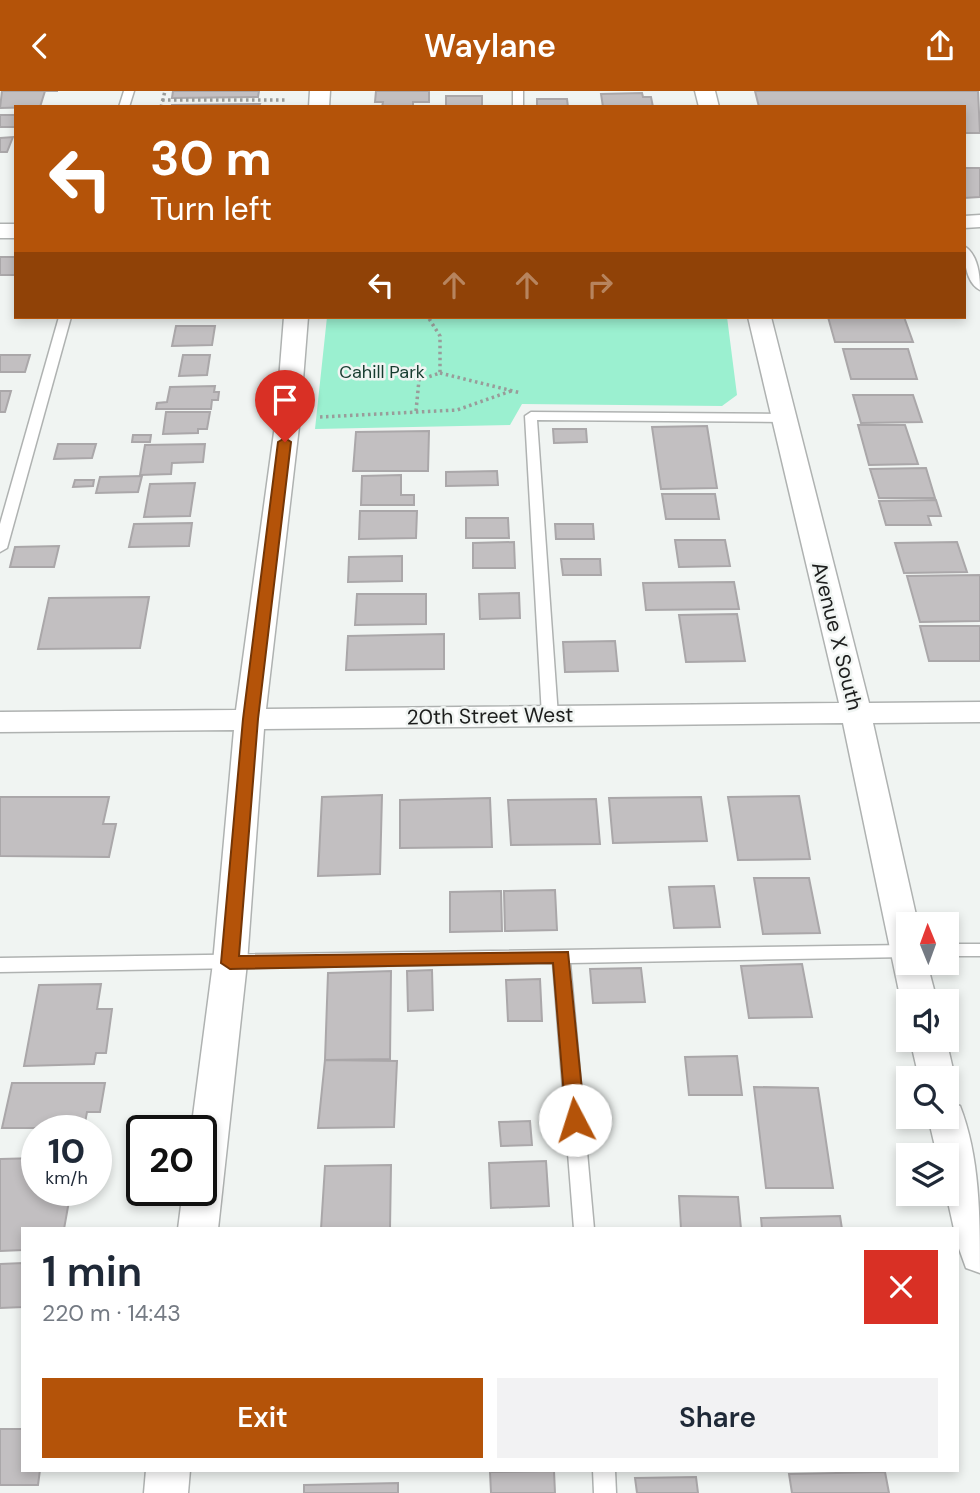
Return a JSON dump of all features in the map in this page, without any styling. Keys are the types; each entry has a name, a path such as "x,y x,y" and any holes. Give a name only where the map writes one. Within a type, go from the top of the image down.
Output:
{"street":[{"path":"198,1227 230,963 250,719 288,418 296,319"},
{"name":"Avenue X South","path":"760,319 856,713 899,912"},
{"name":"20th Street West","path":"0,722 980,712"},
{"path":"950,1129 980,1257"},
{"path":"166,1493 168,1472"}],"lane":[{"path":"966,254 980,287"},
{"path":"0,548 64,319"},
{"path":"550,716 531,416 784,418"},
{"path":"959,950 980,950"},
{"path":"0,965 561,957 896,956"},
{"path":"561,957 584,1227"},
{"path":"604,1472 605,1493"}],"path":[{"path":"161,105 164,91"},
{"path":"162,100 292,100"},
{"path":"416,411 419,380 440,373 440,336 429,319"},
{"path":"313,418 457,410 511,391"}],"green space":[{"name":"Cahill Park","path":"327,319 727,319 737,395 722,406 522,404 510,425 315,429"}],"building":[{"path":"2,91 45,91 41,105 0,108"},
{"path":"173,91 259,91 258,97 172,98"},
{"path":"376,91 429,91 429,102 382,105 383,102 375,102"},
{"path":"755,91 978,91 980,133 966,133 966,105 758,105"},
{"path":"642,93 643,97 651,97 653,105 603,105 601,94"},
{"path":"446,96 482,96 482,105 446,105"},
{"path":"537,99 567,99 568,105 537,105"},
{"path":"260,104 260,105 172,105"},
{"path":"0,115 14,115 14,127 0,127"},
{"path":"13,137 7,152 0,152 0,138"},
{"path":"966,168 980,168 980,197 966,198"},
{"path":"0,257 14,257 14,275 0,275"},
{"path":"829,319 905,319 913,342 835,342"},
{"path":"176,326 215,326 212,345 172,346"},
{"path":"843,349 908,349 917,379 851,379"},
{"path":"0,355 30,355 25,372 0,372"},
{"path":"183,355 210,355 207,375 179,376"},
{"path":"215,386 214,392 219,392 218,400 212,400 211,409 156,409 157,403 167,402 170,387"},
{"path":"0,391 11,391 5,412 0,412"},
{"path":"853,395 913,395 922,422 861,423"},
{"path":"166,412 210,412 207,429 198,429 198,433 163,434"},
{"path":"858,425 905,425 918,464 869,465"},
{"path":"707,426 717,488 661,489 652,427"},
{"path":"553,429 586,429 587,442 554,443"},
{"path":"429,431 428,471 353,471 356,432"},
{"path":"133,435 151,435 150,442 132,442"},
{"path":"58,444 96,444 92,458 54,459"},
{"path":"205,444 203,462 172,463 171,474 140,475 145,445"},
{"path":"926,468 935,498 879,498 870,469"},
{"path":"497,471 498,485 446,486 446,472"},
{"path":"401,475 401,495 414,495 414,505 361,505 362,476"},
{"path":"142,476 138,492 96,493 100,477"},
{"path":"75,480 94,480 93,486 73,487"},
{"path":"195,483 190,516 144,517 150,484"},
{"path":"662,494 715,494 719,519 666,519"},
{"path":"936,500 941,516 928,516 931,525 886,525 879,501"},
{"path":"360,511 417,511 416,538 359,539"},
{"path":"466,518 508,518 509,538 466,538"},
{"path":"192,523 189,546 129,547 134,524"},
{"path":"555,524 593,524 594,539 556,539"},
{"path":"675,540 725,540 730,566 679,567"},
{"path":"514,542 515,568 473,568 473,543"},
{"path":"957,542 967,572 904,573 895,543"},
{"path":"59,546 54,567 10,567 15,547"},
{"path":"402,556 402,581 348,582 349,557"},
{"path":"561,559 600,559 601,575 563,575"},
{"path":"980,575 980,621 920,622 907,576"},
{"path":"734,582 739,609 646,610 643,583"},
{"path":"519,593 520,618 480,619 479,594"},
{"path":"357,594 426,594 426,624 355,625"},
{"path":"149,597 140,648 38,649 49,598"},
{"path":"737,614 745,661 686,662 679,615"},
{"path":"920,626 980,626 980,661 929,661"},
{"path":"444,634 444,669 346,670 348,636"},
{"path":"615,641 618,671 565,672 563,642"},
{"path":"382,795 380,874 318,876 322,797"},
{"path":"799,796 810,859 738,860 728,797"},
{"path":"0,797 109,797 103,824 116,824 109,857 0,856"},
{"path":"701,797 707,841 613,843 609,798"},
{"path":"490,798 492,847 400,848 400,800"},
{"path":"596,799 600,844 511,845 508,800"},
{"path":"754,878 809,878 820,933 763,934"},
{"path":"714,886 720,927 674,928 669,887"},
{"path":"555,890 557,930 505,931 504,891"},
{"path":"501,891 502,931 450,932 450,892"},
{"path":"802,964 812,1017 749,1018 741,966"},
{"path":"641,968 645,1002 593,1003 590,969"},
{"path":"432,970 433,1010 408,1011 407,971"},
{"path":"391,971 390,1059 325,1060 328,973"},
{"path":"540,979 542,1021 508,1021 506,980"},
{"path":"101,984 97,1009 112,1009 106,1053 96,1053 94,1064 24,1066 39,985"},
{"path":"737,1056 742,1095 689,1095 685,1057"},
{"path":"325,1060 397,1061 394,1127 318,1128"},
{"path":"12,1083 105,1083 100,1112 87,1112 86,1115 21,1115 21,1128 2,1128"},
{"path":"754,1087 818,1088 833,1188 766,1188"},
{"path":"530,1121 532,1145 501,1146 499,1122"},
{"path":"21,1158 21,1206 68,1206 64,1227 21,1227 21,1250 0,1251 0,1159"},
{"path":"546,1161 549,1206 491,1208 489,1163"},
{"path":"391,1165 390,1227 321,1227 325,1166"},
{"path":"679,1196 738,1197 741,1227 681,1227"},
{"path":"840,1216 842,1227 762,1227 761,1218"},
{"path":"21,1263 21,1307 0,1308 0,1264"},
{"path":"0,1429 21,1429 21,1472 40,1472 38,1485 0,1485"},
{"path":"490,1472 554,1472 555,1493 491,1493"},
{"path":"885,1472 889,1493 792,1493 789,1474"},
{"path":"696,1477 698,1493 637,1493 635,1478"},
{"path":"398,1483 398,1493 304,1493 304,1485"}],"route":[{"path":"285,442 250,719 230,963 561,957 575,1120"}]}
